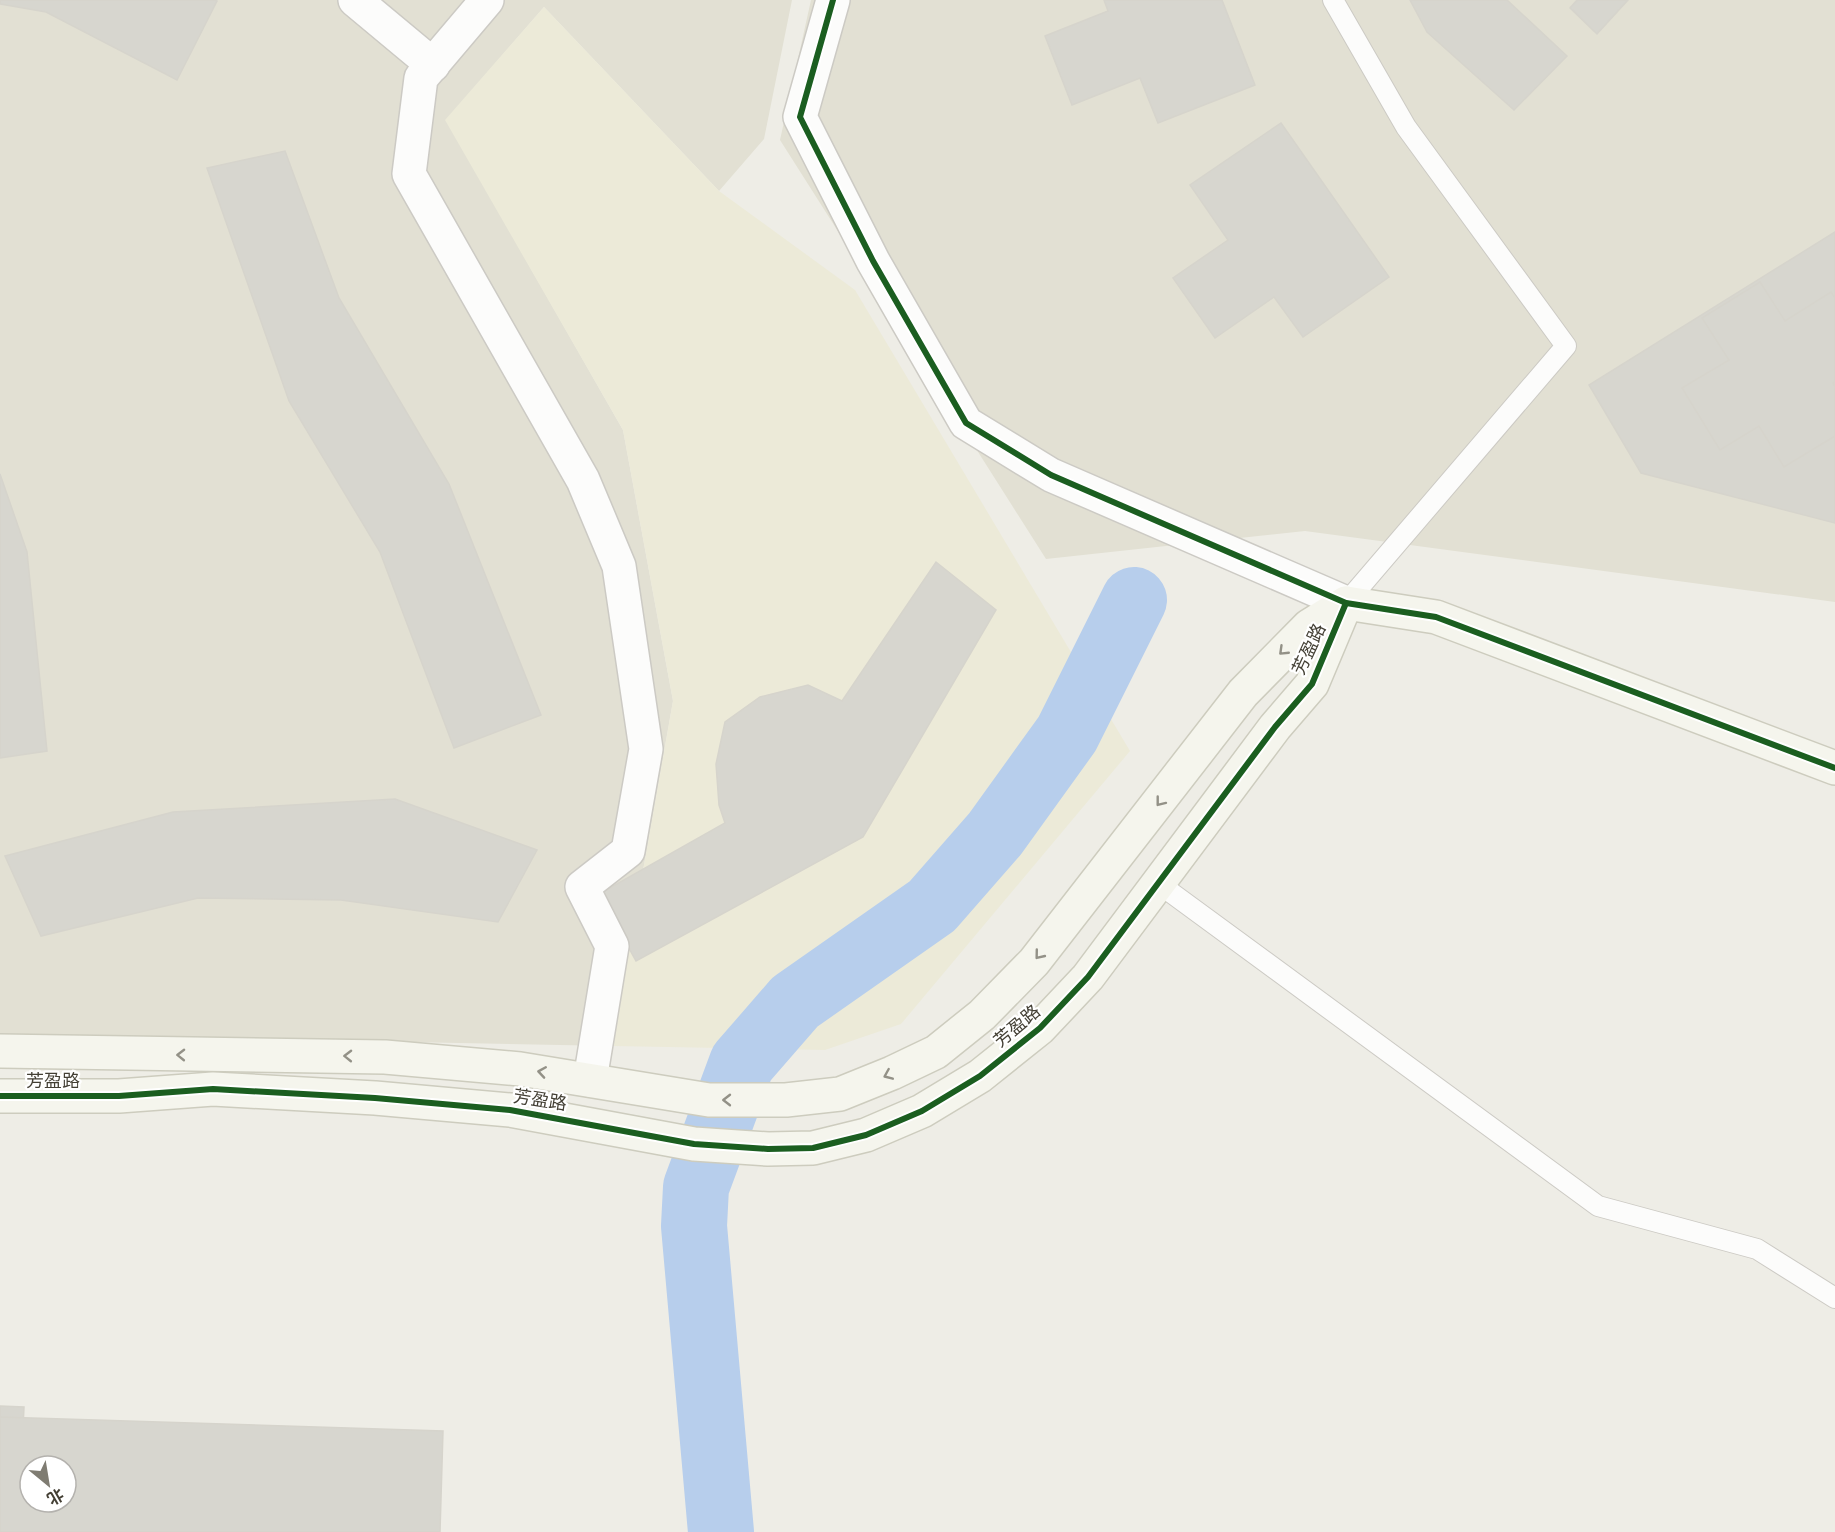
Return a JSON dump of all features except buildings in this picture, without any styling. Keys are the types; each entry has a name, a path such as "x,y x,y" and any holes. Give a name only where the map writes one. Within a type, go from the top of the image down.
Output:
{"street":[{"path":"355,0 433,64"},
{"path":"488,0 421,78 409,174 584,480 619,566 646,748 628,851 582,887 612,946 590,1080"},
{"path":"833,0 800,117 873,261 966,423 1051,475 1346,603 1436,617 1835,768"},
{"name":"芳盈路","path":"0,1096 119,1096 213,1089 363,1097 510,1110 694,1144 768,1149 813,1148 866,1135 922,1111 980,1076 1048,1020 1088,977 1275,727 1312,684 1346,603"},
{"name":"芳盈路","path":"0,1051 385,1057 456,1061 709,1100 786,1100 840,1094 936,1052 982,1016 1054,937 1243,693 1309,626 1346,603"}],"lane":[{"path":"1333,0 1406,127 1566,346 1346,603"},
{"path":"1158,883 1598,1206 1756,1249 1835,1298"}],"shaded area":[{"path":"0,0 792,0 764,139 719,191 544,7 446,120 623,430 673,701 612,1046 0,1034"},
{"path":"811,0 1835,0 1835,602 1305,531 1046,559 780,140"},
{"path":"544,7 719,191 855,290 1130,751 901,1024 825,1050 612,1046 673,701 623,430 445,120"}],"waterway":[{"path":"721,1532 694,1226 696,1187 742,1063 795,1002 932,906 995,834 1067,734 1134,600"}],"cycle path":[{"path":"833,0 800,117 873,261 966,423 1051,475 1346,603 1436,617 1835,768"},
{"path":"0,1096 119,1096 213,1089 375,1098 510,1110 694,1144 768,1149 813,1148 866,1135 922,1111 980,1076 1040,1028 1088,977 1275,727 1312,684 1346,603"}]}
